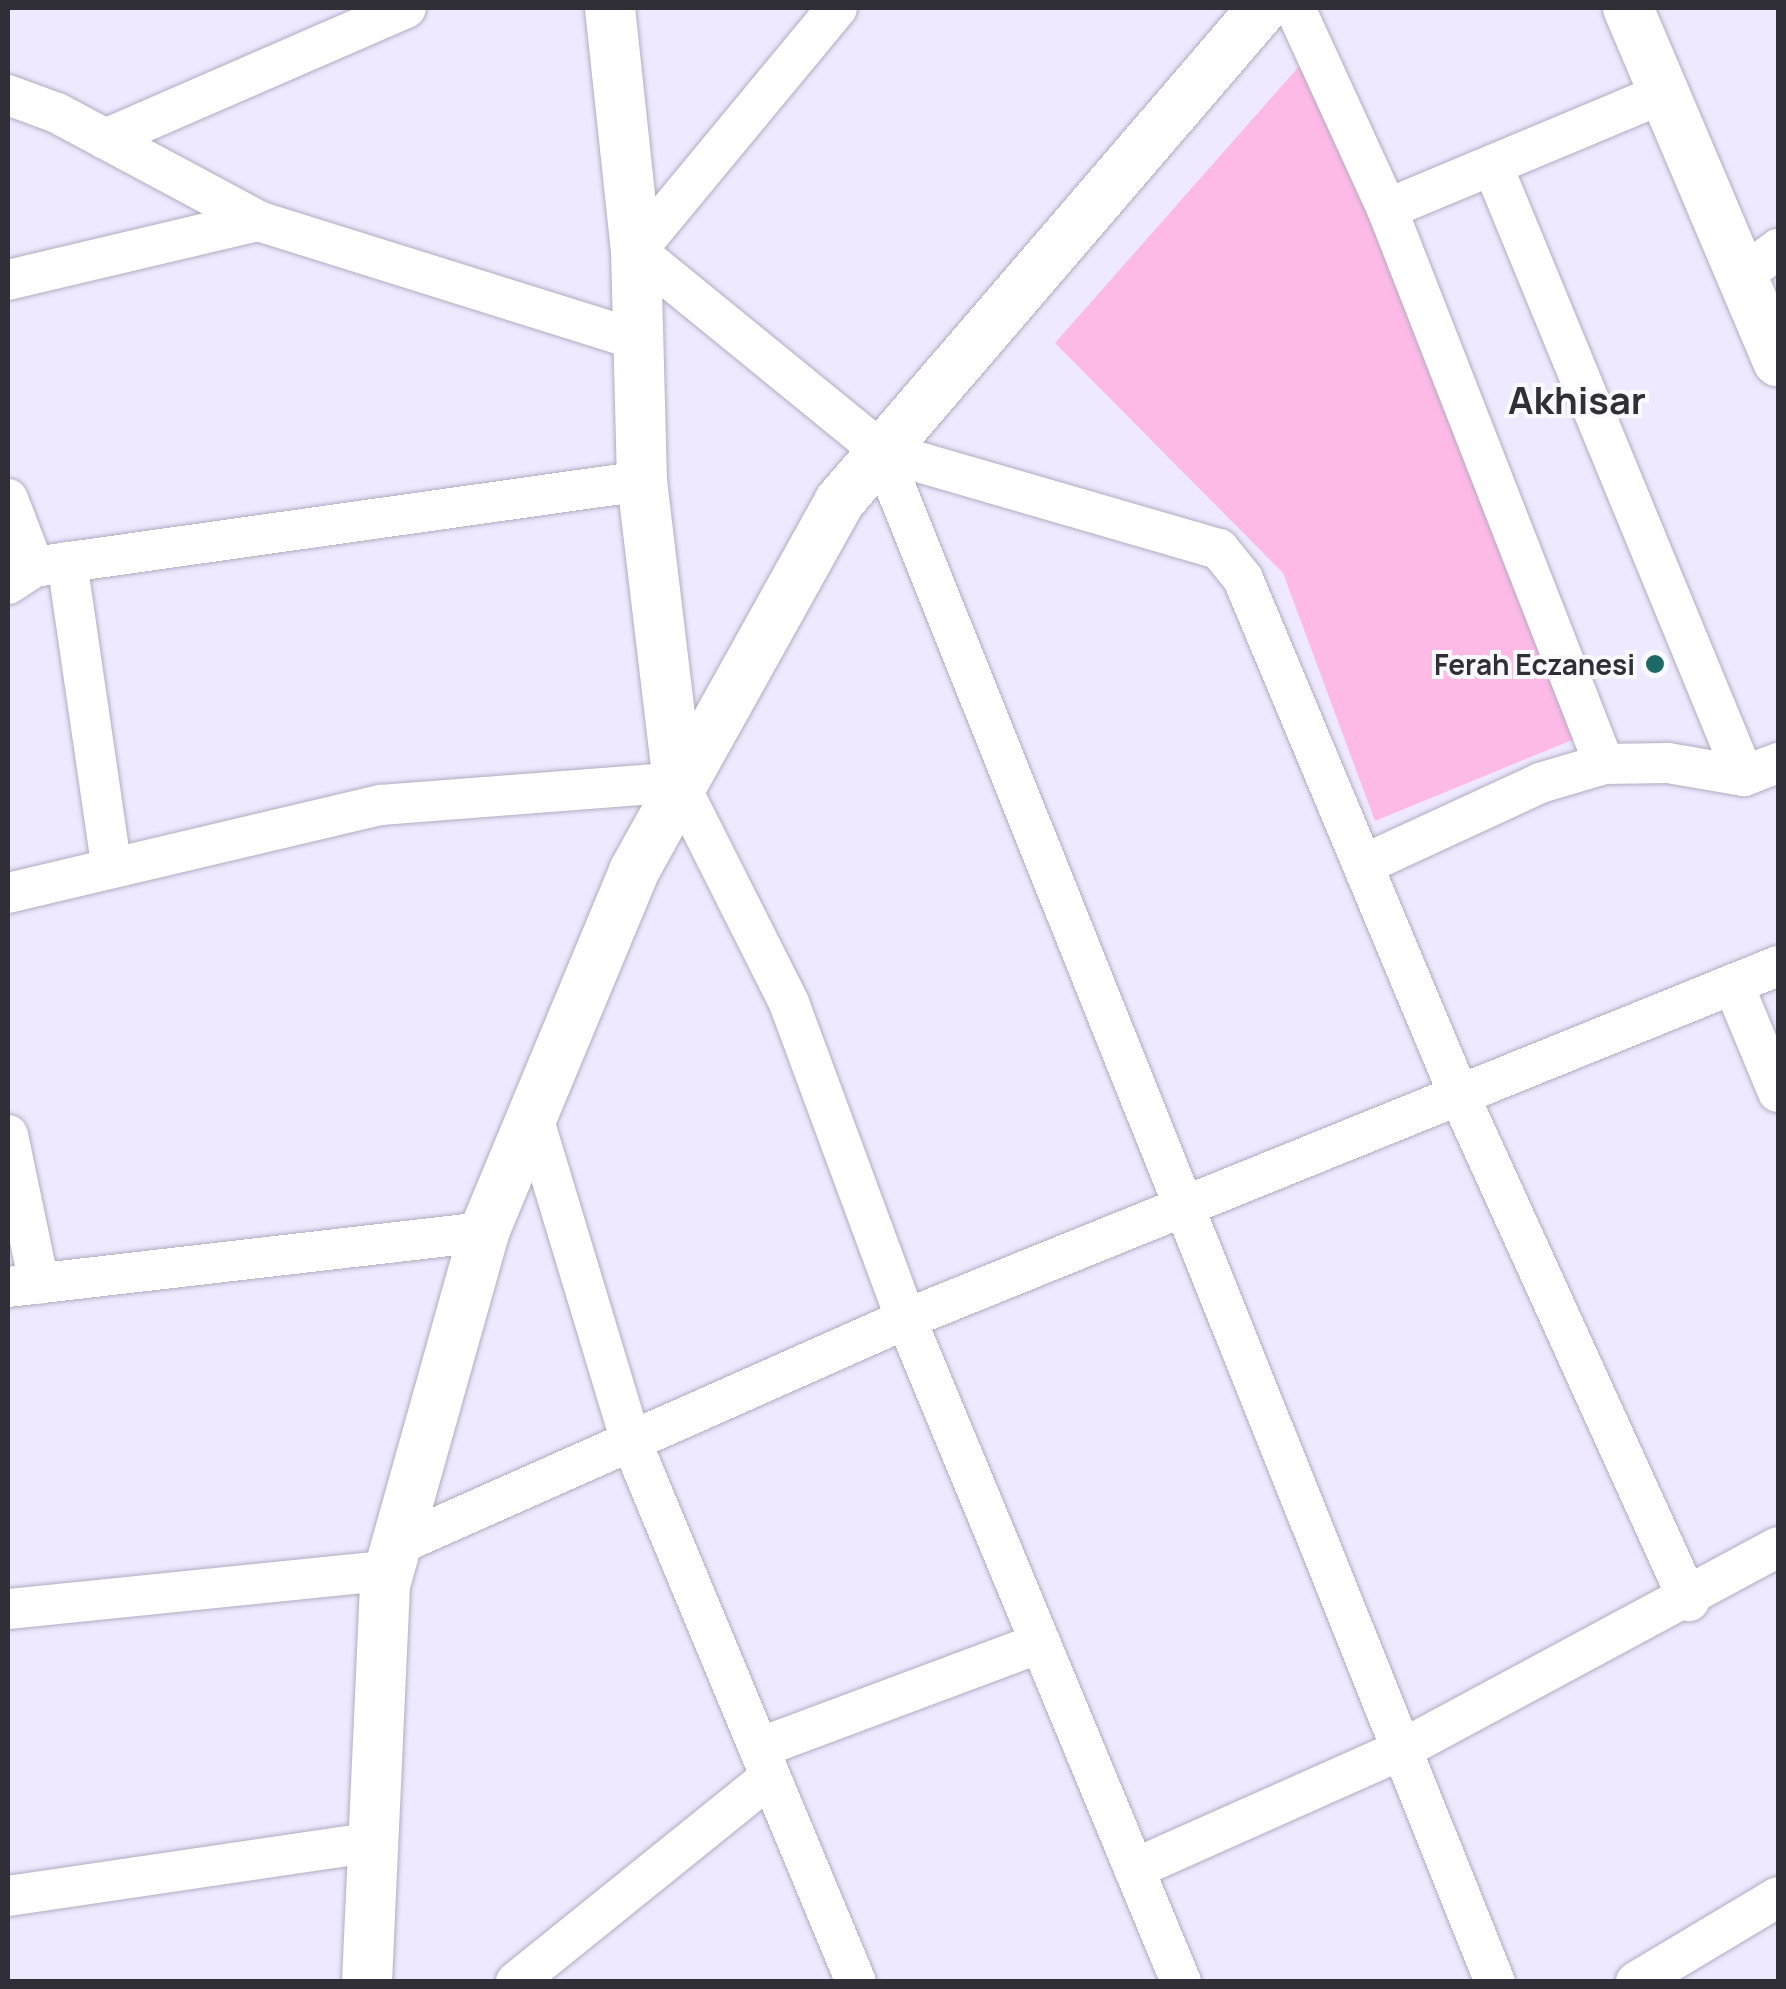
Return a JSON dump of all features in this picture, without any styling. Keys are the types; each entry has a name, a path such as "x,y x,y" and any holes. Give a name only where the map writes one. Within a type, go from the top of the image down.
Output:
{"street":[{"path":"105,139 406,8"},
{"path":"610,8 636,251 642,341 642,481 678,782 789,1003 906,1319 1181,1982"},
{"path":"636,251 837,8"},
{"path":"366,1982 392,1558 484,1232 678,782 839,502 1262,8"},
{"path":"1296,8 1386,209 1604,764"},
{"path":"1628,8 1667,92 1761,262 1778,362"},
{"path":"1386,209 1667,92"},
{"path":"8,95 105,139 258,221 642,341"},
{"path":"1365,864 1540,783 1604,764 1668,763 1761,769 1493,167"},
{"path":"8,280 258,221"},
{"path":"636,251 881,451 1219,549 1243,579 1459,1095 1689,1602"},
{"path":"881,451 1494,1982"},
{"path":"36,571 642,481"},
{"path":"8,499 36,571 111,863"},
{"path":"8,893 111,863 380,804 678,782"},
{"path":"8,1610 392,1558 631,1441 906,1319 1778,966"},
{"path":"1733,984 1778,1092"},
{"path":"532,1114 631,1441 856,1982"},
{"path":"8,1135 23,1286 484,1232"},
{"path":"1134,1869 1402,1750 1689,1602 1778,1548"},
{"path":"516,1982 764,1762 1040,1642"},
{"path":"8,1896 373,1842"},
{"path":"1636,1982 1778,1896"}],"shaded area":[{"path":"1309,55 1577,738 1375,821 1283,573 1055,343"}],"place":[{"name":"Ferah Eczanesi","path":"1655,664"}],"district":[{"name":"Akhisar","path":"1577,400"}]}
